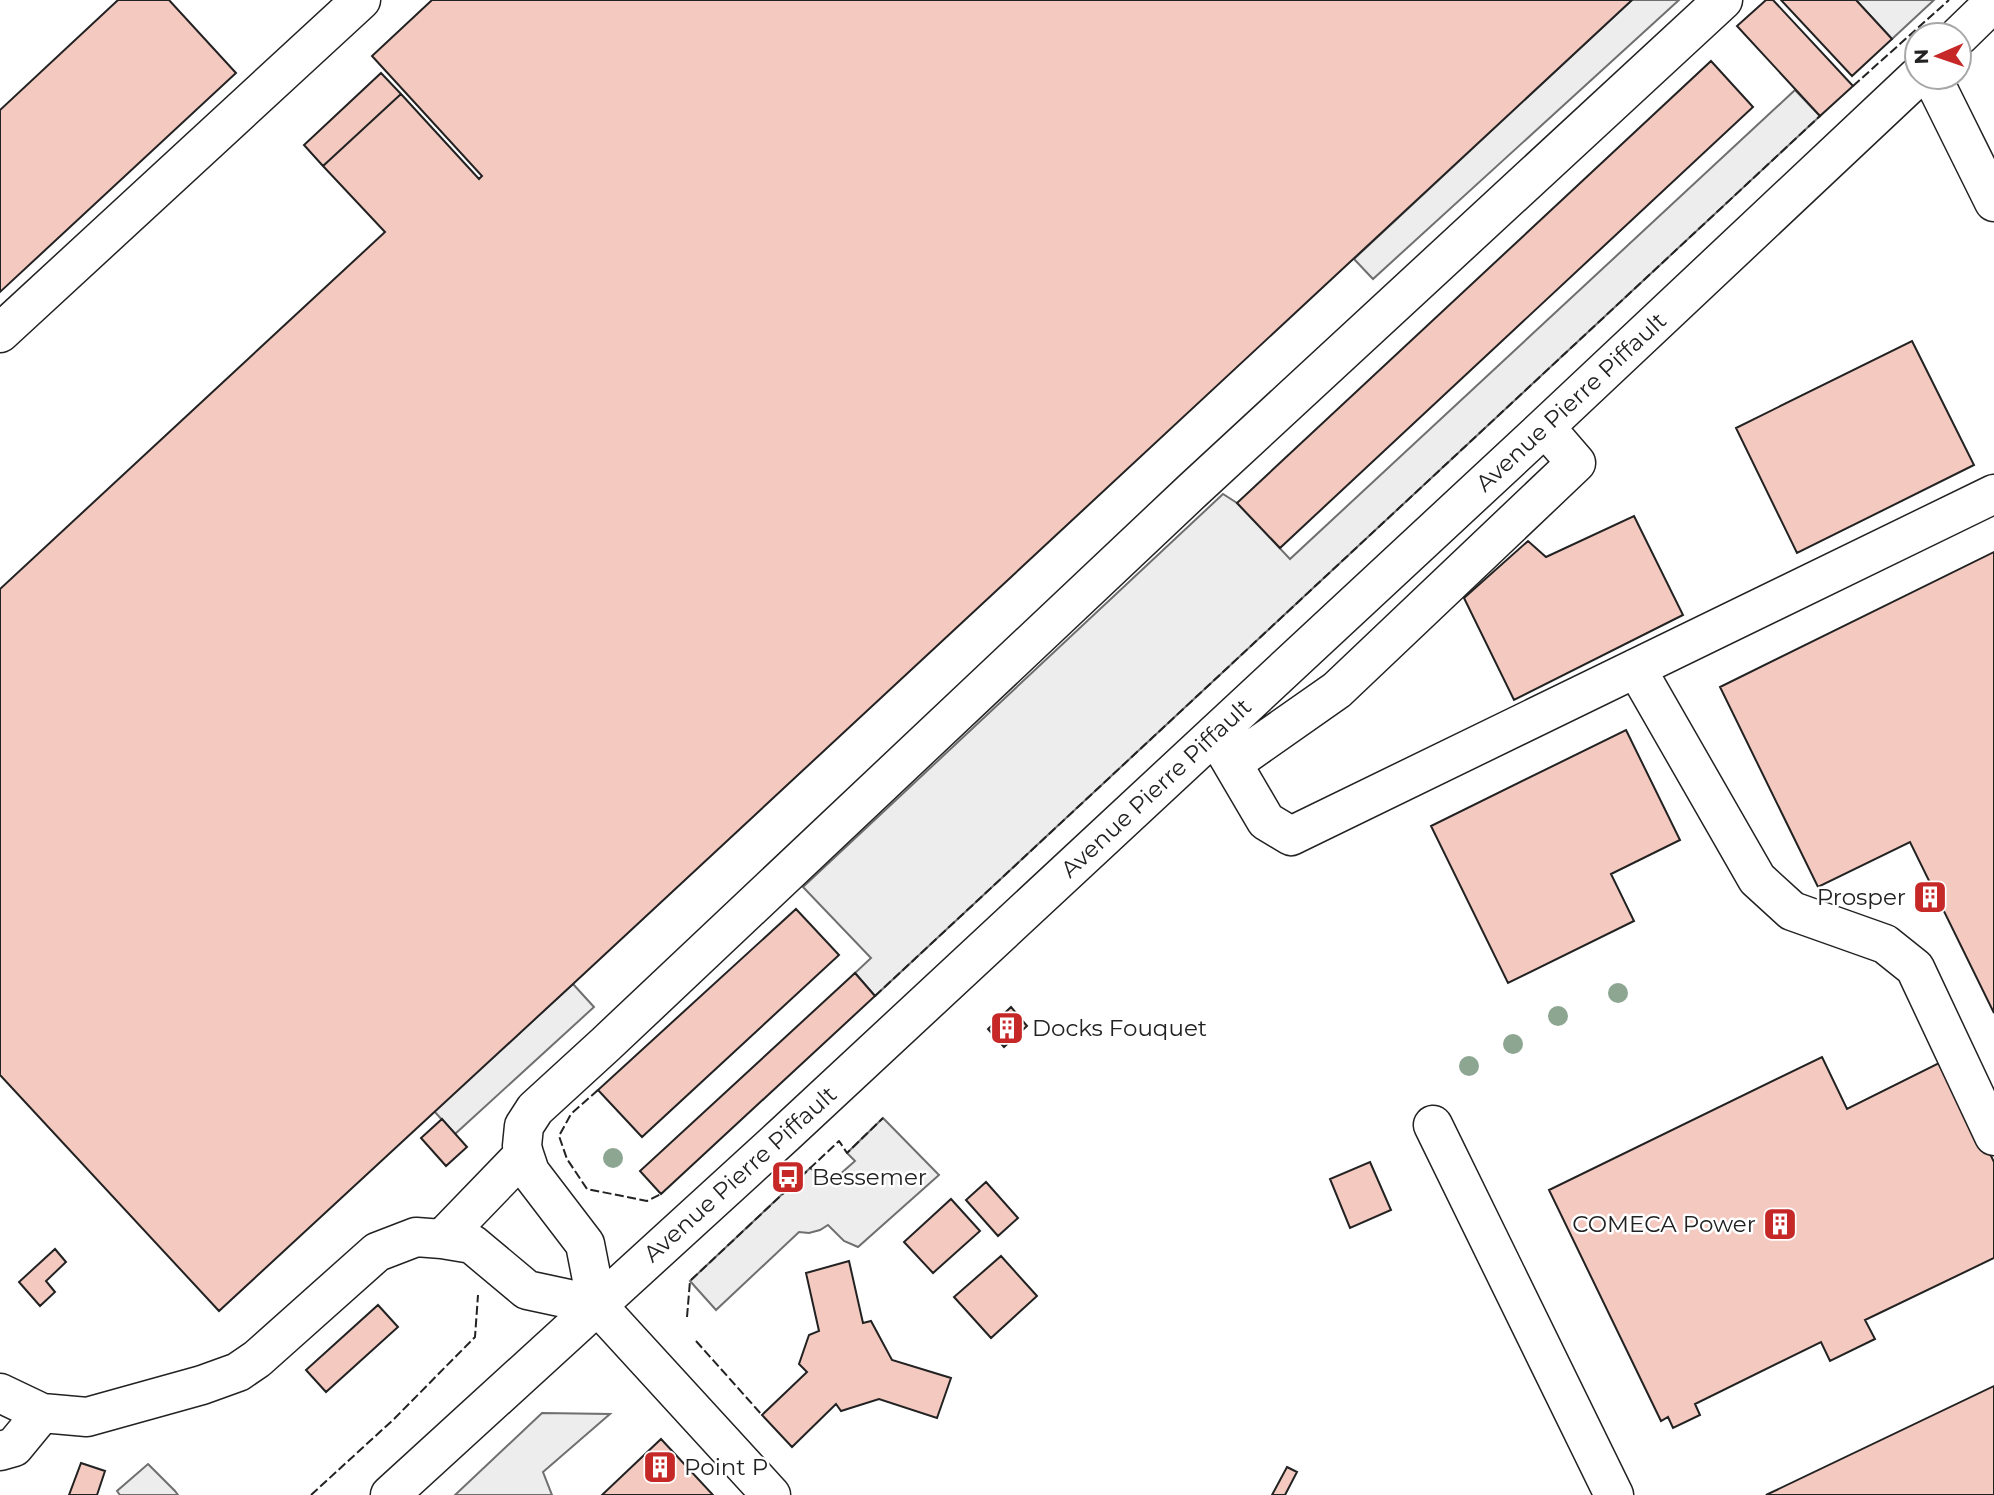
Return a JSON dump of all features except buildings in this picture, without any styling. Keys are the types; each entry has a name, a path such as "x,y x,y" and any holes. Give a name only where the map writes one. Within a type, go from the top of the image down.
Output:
{"street":[{"path":"0,333 361,0"},
{"path":"771,1495 597,1305 585,1244 530,1172 522,1146 524,1126 535,1109 1192,491 1723,0"},
{"path":"1973,22 1994,2"},
{"name":"Avenue Pierre Piffault","path":"390,1495 795,1125 1224,748 1545,427 1903,90"},
{"path":"1939,91 1994,202"},
{"path":"1545,427 1576,463 1337,690 1224,748 1266,821 1291,836 1994,494"},
{"path":"1636,668 1757,879 1792,911 1885,944 1915,968 1994,1136"},
{"path":"1433,1125 1614,1495"},
{"path":"442,1239 524,1154"},
{"path":"0,1393 42,1413 87,1417 238,1372 257,1359 377,1252 416,1237 472,1244 527,1290 597,1305"},
{"path":"0,1451 14,1447 42,1413"}],"shaded area":[{"path":"1632,0 1679,0 1373,279 1354,259"},
{"path":"1856,0 1934,0 1911,21 1903,21 1903,29 1892,39"},
{"path":"1795,90 1820,116 875,996 855,973 871,958 803,887 1223,494 1237,503 1290,559"},
{"path":"573,984 594,1007 455,1134 434,1111"},
{"path":"883,1118 939,1175 858,1247 844,1241 828,1225 809,1233 799,1232 716,1310 690,1281 810,1168 830,1183 855,1161 847,1153"},
{"path":"542,1413 610,1414 543,1472 552,1495 455,1495"},
{"path":"148,1464 178,1495 120,1495 117,1491"}],"fence":[{"path":"1853,86 1949,0"},
{"path":"875,996 1820,116"},
{"path":"598,1090 571,1114 559,1136 567,1159 587,1189 647,1201 661,1194"},
{"path":"687,1317 690,1281 839,1141 847,1153 883,1118"},
{"path":"311,1495 394,1419 475,1337 478,1295"},
{"path":"696,1341 762,1415"}],"place":[{"name":"Prosper","path":"1930,897"},
{"name":"Docks Fouquet","path":"1007,1028"},
{"name":"Bessemer","path":"788,1177"},
{"name":"COMECA Power","path":"1780,1224"},
{"name":"Point P","path":"660,1467"}]}
